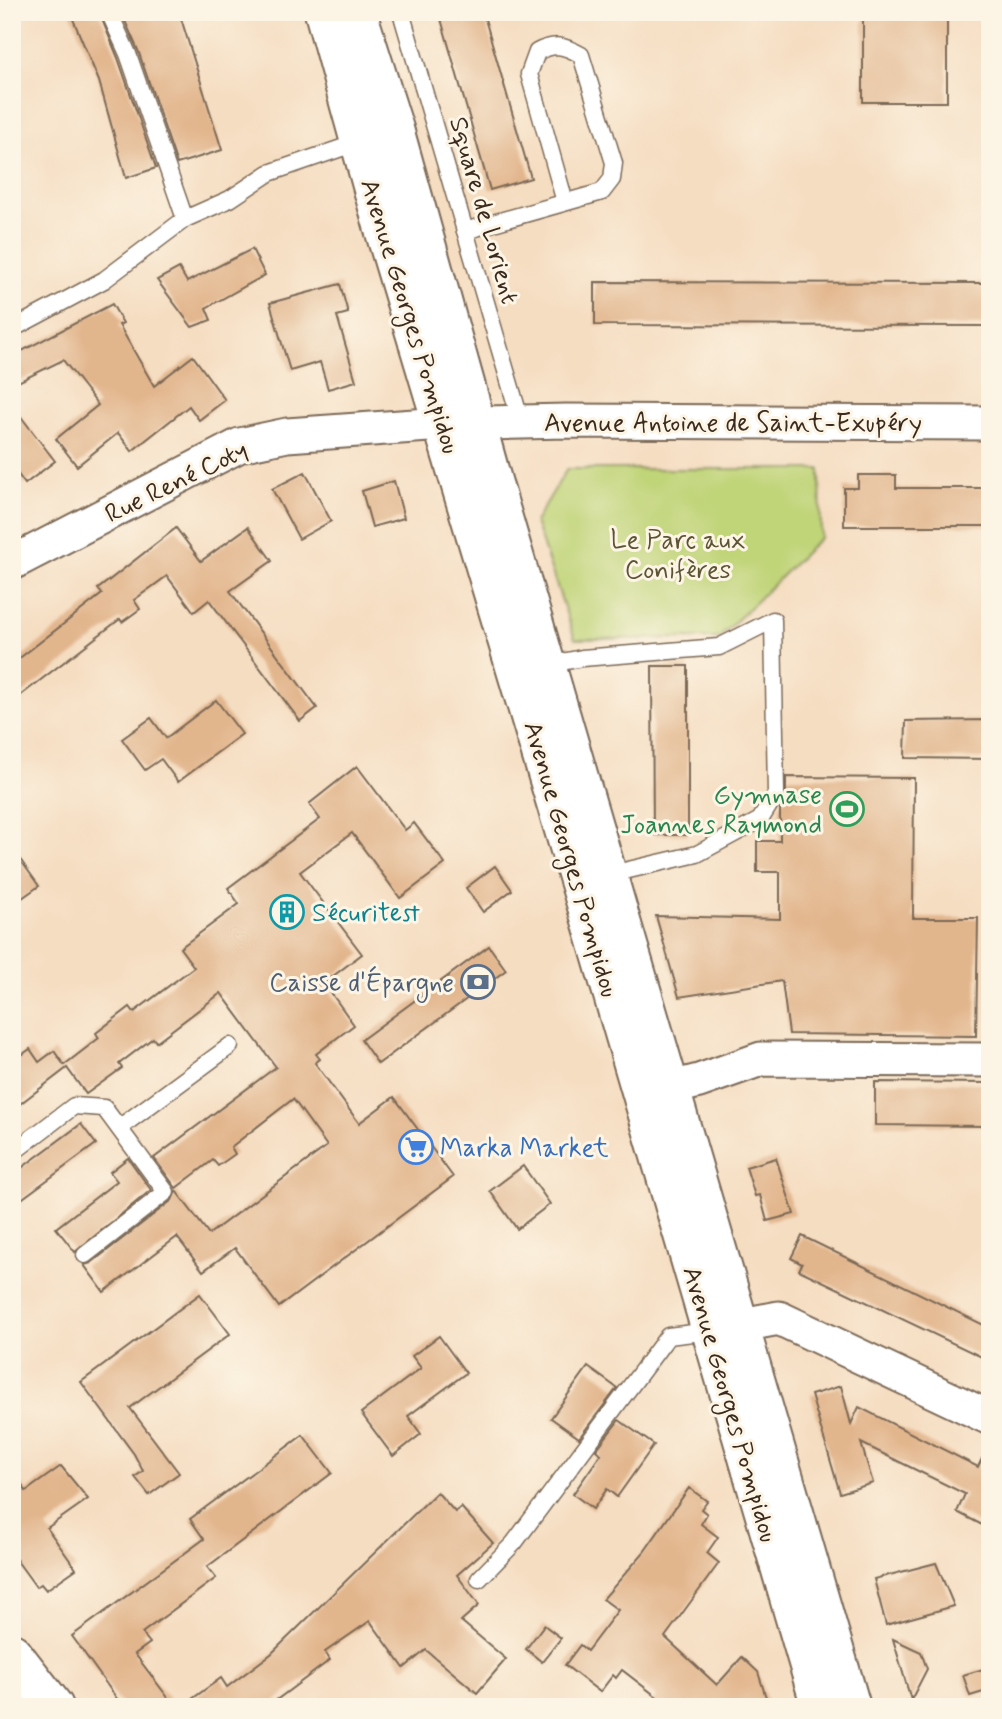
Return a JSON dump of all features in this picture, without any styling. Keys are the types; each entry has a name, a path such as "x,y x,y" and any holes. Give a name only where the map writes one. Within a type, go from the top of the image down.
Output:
{"main road":[{"name":"Avenue Georges Pompidou","path":"324,12 377,135 724,1329 821,1707"},
{"name":"Avenue Georges Pompidou","path":"357,12 377,135 384,229 403,244 434,352 459,424"},
{"name":"Avenue Georges Pompidou","path":"532,670 607,875 656,1092"},
{"name":"Avenue Georges Pompidou","path":"724,1329 851,1707"},
{"path":"12,1653 54,1707"},
{"path":"12,1677 34,1707"}],"street":[{"name":"Avenue Antoine de Saint-Exupéry","path":"459,424 990,423"},
{"name":"Rue René Coty","path":"12,563 240,445 287,435 459,424"},
{"path":"656,1092 699,1082 761,1059 990,1060"},
{"path":"724,1329 779,1318 990,1418"}],"lane":[{"path":"109,12 128,54 185,219"},
{"name":"Square de Lorient","path":"401,12 521,422"},
{"path":"465,231 602,192 612,179 614,163 581,55 568,47 551,44 537,52 528,74 565,202"},
{"path":"12,329 104,280 185,219 230,200 269,173 377,135"},
{"path":"532,670 582,658 719,647 773,620 776,794 760,820 697,854 607,875"},
{"path":"119,1128 230,1046"},
{"path":"12,1153 74,1106 104,1108 166,1192 85,1255"},
{"path":"479,1579 514,1544 668,1336 724,1329"}],"green space":[{"name":"Le Parc aux Conifères","path":"567,469 820,469 821,537 719,638 575,639 535,522"}],"building":[{"path":"70,12 99,12 156,168 126,178 99,81"},
{"path":"121,12 179,12 222,150 177,164 138,50"},
{"path":"439,12 483,12 531,178 490,190"},
{"path":"863,12 947,12 947,102 863,102"},
{"path":"252,249 265,275 206,308 211,320 192,327 157,280 179,268 187,282"},
{"path":"595,282 990,283 990,326 595,325"},
{"path":"340,284 348,313 337,316 356,381 328,389 320,362 290,371 270,303"},
{"path":"112,304 123,323 119,325 154,386 193,356 225,400 199,420 189,406 132,451 118,433 77,466 56,439 98,405 63,360 12,385 12,356"},
{"path":"12,405 55,461 25,484 12,466"},
{"path":"305,472 331,521 299,539 272,489"},
{"path":"858,475 896,475 896,488 990,488 990,526 844,526 844,488 858,488"},
{"path":"394,481 404,518 372,527 362,491"},
{"path":"248,527 272,561 230,591 317,708 300,721 209,600 194,612 167,576 134,600 140,609 122,622 120,619 12,702 12,664 102,594 98,589 176,528 201,561"},
{"path":"652,666 688,666 688,835 653,835"},
{"path":"216,700 242,734 178,782 161,759 145,770 122,739 151,718 166,738"},
{"path":"990,720 990,759 905,758 906,721"},
{"path":"357,766 405,830 414,823 445,864 400,898 352,833 300,872 362,954 324,983 354,1025 316,1054 320,1059 315,1063 359,1123 394,1097 453,1177 279,1307 235,1248 203,1271 177,1237 104,1292 84,1265 91,1263 172,1200 176,1191 209,1234 327,1146 293,1099 231,1147 235,1154 218,1166 213,1160 176,1188 154,1158 276,1067 221,993 156,1042 153,1038 119,1064 122,1068 86,1094 67,1068 12,1110 12,1062 30,1049 39,1062 54,1051 64,1065 99,1038 96,1033 130,1007 134,1012 194,967 180,948 239,904 228,888 320,819 309,804"},
{"path":"786,777 914,778 913,918 978,918 976,1036 789,1034 782,981 679,997 656,916 780,919 780,872 757,872 757,841 780,841 780,807 786,795"},
{"path":"12,848 39,886 12,905"},
{"path":"495,866 512,890 483,912 466,888"},
{"path":"489,946 506,970 378,1064 361,1040"},
{"path":"875,1082 990,1083 990,1126 875,1125"},
{"path":"81,1124 96,1144 12,1206 12,1175"},
{"path":"128,1158 151,1190 75,1252 56,1228 117,1181 110,1172"},
{"path":"776,1158 794,1214 767,1221 760,1195 755,1196 746,1167"},
{"path":"523,1166 550,1204 517,1229 490,1191"},
{"path":"802,1236 990,1328 990,1361 799,1270 802,1264 791,1258"},
{"path":"200,1294 230,1334 130,1408 179,1473 149,1495 135,1477 143,1471 134,1454 81,1382"},
{"path":"439,1336 466,1373 408,1416 421,1434 393,1456 361,1413 421,1368 412,1356"},
{"path":"588,1367 617,1388 579,1438 551,1418"},
{"path":"841,1386 851,1424 859,1407 978,1467 990,1442 990,1529 957,1512 965,1494 861,1443 873,1483 840,1493 811,1395"},
{"path":"619,1420 654,1445 617,1497 607,1489 593,1509 573,1494 601,1454 596,1450"},
{"path":"303,1435 332,1473 207,1567 216,1578 142,1633 150,1643 135,1654 175,1707 123,1707 72,1636 204,1539 190,1519"},
{"path":"61,1466 88,1499 47,1528 76,1569 46,1590 41,1584 36,1587 12,1554 12,1471 26,1491"},
{"path":"689,1488 707,1501 701,1509 707,1514 701,1524 718,1537 707,1553 719,1563 665,1637 717,1685 742,1657 758,1672 769,1707 648,1707 657,1697 622,1670 616,1678 613,1675 600,1692 565,1665 580,1645 587,1651 618,1610 603,1599 644,1552"},
{"path":"437,1492 455,1512 461,1507 493,1543 457,1575 479,1605 461,1621 506,1659 477,1693 426,1650 404,1668 370,1621 325,1652 330,1660 267,1707 181,1707 221,1678 227,1687 271,1654"},
{"path":"936,1563 954,1606 886,1625 874,1579"},
{"path":"544,1625 561,1638 542,1662 526,1649"},
{"path":"893,1639 921,1652 927,1669 911,1700"},
{"path":"990,1667 990,1690 970,1696 963,1675"}],"place":[{"name":"Gymnase Joannes Raymond","path":"847,809"},
{"name":"Sécuritest","path":"287,912"},
{"name":"Caisse d'Épargne","path":"478,982"},
{"name":"Marka Market","path":"416,1147"}]}
